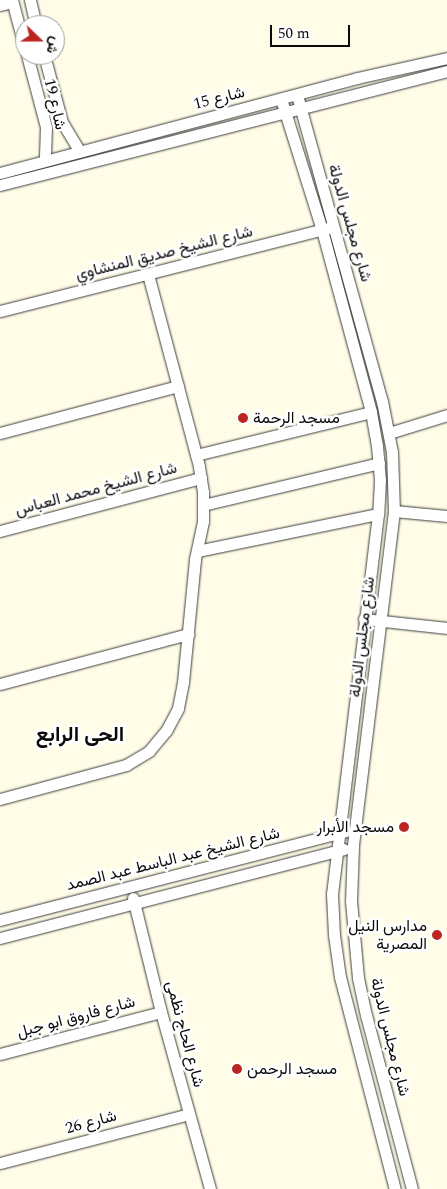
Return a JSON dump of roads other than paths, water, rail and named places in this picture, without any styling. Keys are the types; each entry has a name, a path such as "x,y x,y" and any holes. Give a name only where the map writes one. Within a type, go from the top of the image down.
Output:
{"street":[{"path":"30,0 34,15"},
{"path":"0,5 12,1 16,15"},
{"name":"شارع 15","path":"0,173 79,150 447,58"},
{"name":"شارع 19","path":"30,65 46,127 45,160"},
{"name":"شارع 19","path":"47,65 62,122 79,150"},
{"name":"شارع 15","path":"0,185 300,106 447,70"},
{"name":"شارع مجلس الدولة","path":"297,95 335,226 382,401 389,433 394,472 394,511 355,828 351,901 358,978 412,1189"},
{"name":"شارع مجلس الدولة","path":"281,99 322,230 370,408 379,463 378,514 332,894 334,935 340,977 395,1189"},
{"name":"شارع الشيخ صديق المنشاوي","path":"0,312 335,226"},
{"path":"0,799 126,765 148,751 166,731 178,708 203,506 201,478 196,455 148,274"},
{"path":"0,433 178,386"},
{"path":"196,455 370,408 382,401"},
{"path":"389,433 447,415"},
{"path":"203,506 379,463"},
{"name":"شارع الشيخ محمد العباس","path":"0,532 201,478"},
{"path":"394,511 447,516"},
{"path":"197,551 378,514"},
{"path":"364,619 447,628"},
{"path":"0,684 188,634"},
{"name":"شارع الشيخ عبد الباسط عبد الصمد","path":"0,920 355,828"},
{"name":"شارع الشيخ عبد الباسط عبد الصمد","path":"0,938 353,847"},
{"name":"شارع الحاج نظمى","path":"131,886 161,1012 210,1189"},
{"name":"شارع فاروق ابو جبل","path":"0,1054 161,1012"},
{"name":"شارع 26","path":"0,1163 189,1114"},
{"path":"379,1130 395,1126"}],"place":[{"name":"مسجد الرحمة","path":"243,418"},
{"name":"مسجد الأبرار","path":"404,827"},
{"name":"مدارس النيل المصرية","path":"437,935"},
{"name":"مسجد الرحمن","path":"237,1069"}],"district":[{"name":"الحى الرابع","path":"80,735"}]}
